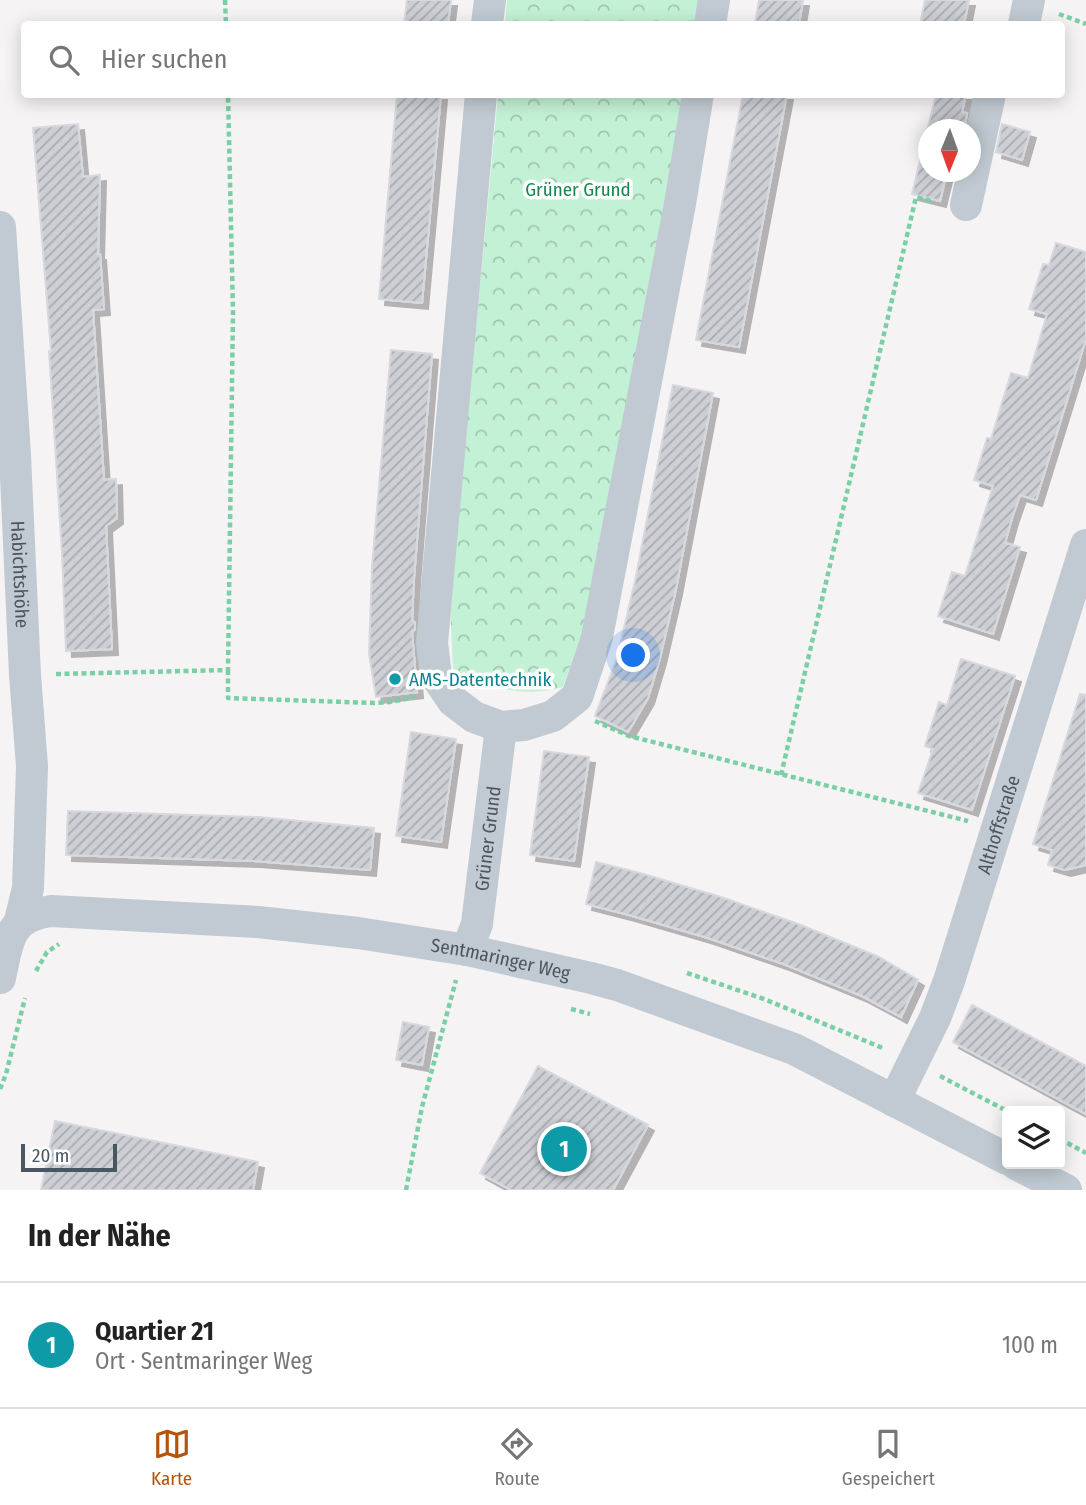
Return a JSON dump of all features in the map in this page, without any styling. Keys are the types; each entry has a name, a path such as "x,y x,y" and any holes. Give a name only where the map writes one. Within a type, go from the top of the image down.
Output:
{"street":[{"path":"487,21 489,0"},
{"path":"710,21 714,0"},
{"path":"481,98 432,643 436,676 453,701 474,717 501,727 524,725 553,716 577,697 597,636 680,204 697,98"},
{"path":"966,205 989,98"},
{"name":"Habichtshöhe","path":"0,227 32,766 28,888 10,920"},
{"name":"Althoffstraße","path":"894,1101 944,993 1086,545"},
{"name":"Grüner Grund","path":"467,950 477,924 501,727"},
{"name":"Sentmaringer Weg","path":"10,920 51,911 258,922 358,933 467,950 591,978 794,1049 1002,1156"},
{"path":"10,920 14,982"},
{"path":"1026,1169 1066,1190"}],"path":[{"path":"225,0 226,21"},
{"path":"228,98 233,312 228,698 390,702 419,696 441,682"},
{"path":"781,775 916,197 945,205 966,205"},
{"path":"26,675 228,670"},
{"path":"566,707 629,736 996,828"},
{"path":"33,976 47,951 66,942"},
{"path":"406,1190 422,1107 467,950"},
{"path":"0,1088 6,1074 14,982"},
{"path":"561,1007 596,1015"},
{"path":"1065,1142 1086,1153"}],"green space":[{"path":"507,0 702,0 698,21 505,21"},
{"name":"Grüner Grund","path":"498,98 684,98 589,610 563,687 535,692 507,690 480,682 453,669 450,606"}],"building":[{"path":"407,0 451,0 448,21 404,21"},
{"path":"759,0 803,0 800,21 756,21"},
{"path":"925,0 969,0 965,21 921,21"},
{"path":"397,98 441,98 422,303 379,299"},
{"path":"742,98 786,98 739,347 696,340"},
{"path":"935,98 965,98 962,112 967,113 966,119 930,119"},
{"path":"78,124 83,177 100,175 98,254 104,309 93,310 104,480 116,479 117,518 106,526 112,649 66,651 51,351 33,128"},
{"path":"1002,124 1030,132 1022,160 996,152"},
{"path":"918,169 918,182 945,182 940,201 912,194"},
{"path":"1056,243 1086,252 1086,339 1036,500 1020,495 1012,518 1005,543 1020,547 993,634 938,616 952,572 965,576 993,486 974,480 987,438 991,439 1011,373 1028,378 1047,314 1029,309 1043,264 1049,265"},
{"path":"391,350 432,354 412,620 415,623 412,632 417,692 376,697 369,654 372,566"},
{"path":"673,385 713,393 676,589 660,658 648,698 628,732 595,716 617,658 635,581"},
{"path":"961,659 1015,676 972,810 918,793 933,749 925,746 939,702 947,705"},
{"path":"1080,694 1086,695 1086,865 1065,870 1048,865 1052,850 1033,844"},
{"path":"411,732 456,739 441,842 396,836"},
{"path":"544,751 589,757 574,861 530,855"},
{"path":"68,811 258,817 374,828 370,870 254,861 66,855"},
{"path":"596,862 721,897 801,925 879,957 918,980 901,1017 862,996 786,965 708,938 586,904"},
{"path":"972,1005 1086,1066 1086,1114 953,1042"},
{"path":"403,1022 429,1027 422,1065 396,1060"},
{"path":"538,1066 648,1125 613,1190 511,1190 480,1173"},
{"path":"55,1121 258,1162 253,1190 41,1190"}],"place":[{"name":"AMS-Datentechnik","path":"395,679"},
{"name":"Quartier 21","path":"564,1149"}]}
